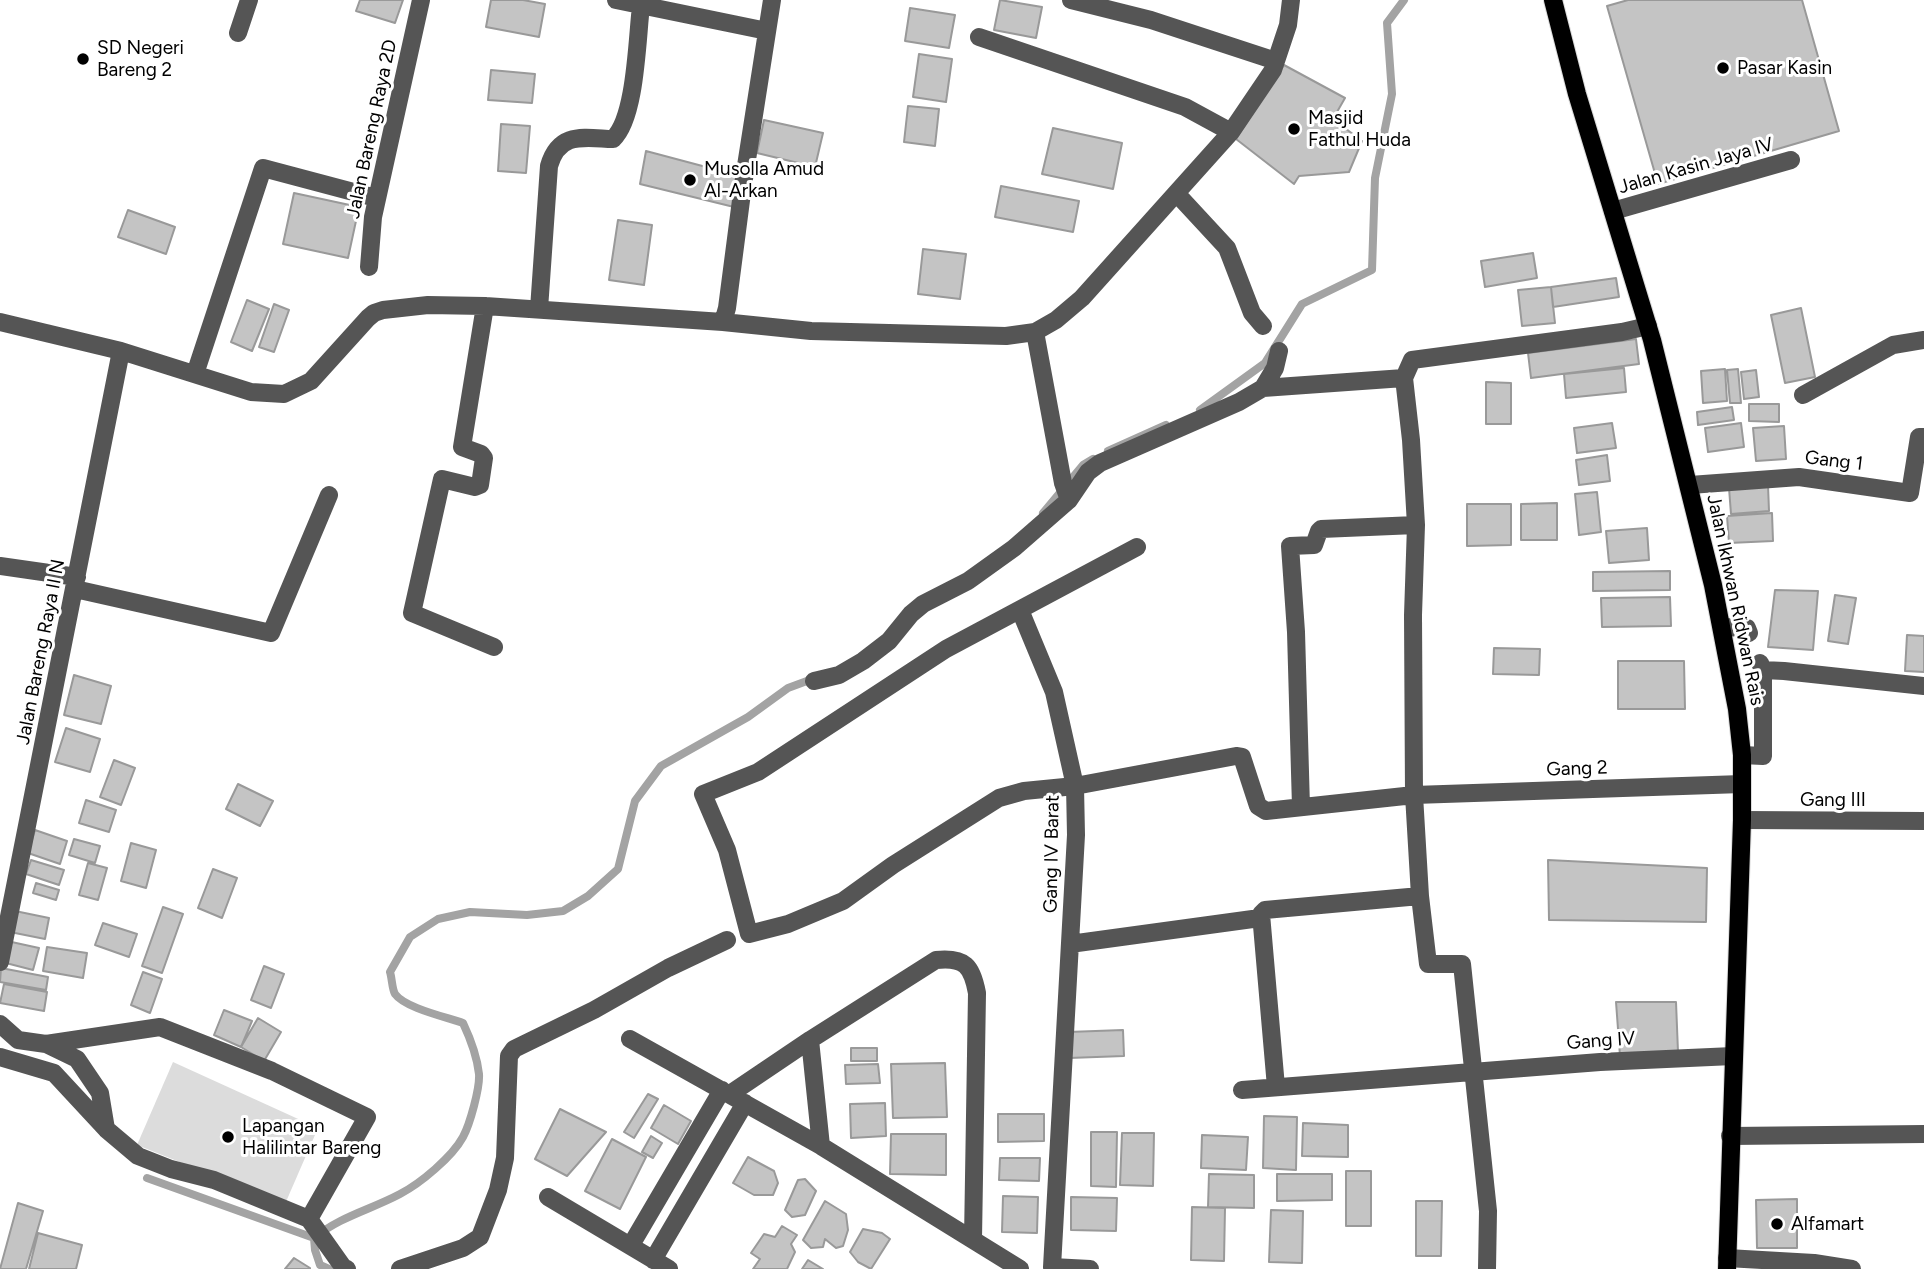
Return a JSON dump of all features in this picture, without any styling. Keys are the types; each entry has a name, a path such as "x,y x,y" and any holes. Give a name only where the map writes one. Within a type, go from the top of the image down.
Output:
{"main road":[{"name":"Jalan Ikhwan Ridwan Rais","path":"1553,0 1577,94 1648,326 1690,485 1723,627 1742,755 1727,1264"}],"street":[{"path":"238,33 249,0"},
{"name":"Jalan Bareng Raya 2D","path":"369,267 376,198 421,0"},
{"path":"616,0 767,31"},
{"path":"723,322 772,0"},
{"path":"1071,0 1151,20 1276,61"},
{"path":"0,323 121,351 251,392 284,394 311,381 374,313 428,305 539,309 811,331 1006,336 1035,332 1056,320 1082,298 1231,132 1273,69 1288,25 1291,0"},
{"path":"539,309 549,166 553,152 573,138 613,139 621,132 630,102 641,6"},
{"path":"979,37 1185,107 1231,132"},
{"name":"Jalan Kasin Jaya IV","path":"1613,211 1791,160"},
{"path":"195,374 263,168 376,198"},
{"path":"1177,194 1227,248 1252,313 1263,326"},
{"path":"485,306 462,447 481,454 484,458 480,485 442,479 412,613 494,647"},
{"path":"1487,1269 1488,1211 1462,964 1428,964 1420,896 1414,796 1413,615 1416,525 1404,378 1412,360 1622,332 1648,326"},
{"path":"1035,332 1066,492"},
{"path":"1804,395 1894,345 1924,340"},
{"name":"Jalan Bareng Raya II N","path":"0,961 121,351"},
{"path":"1263,388 1275,368 1279,351"},
{"path":"814,681 839,675 863,661 889,641 923,604 968,581 1014,548 1066,492 1100,463 1239,402 1263,388 1404,378"},
{"name":"Gang 1","path":"1690,485 1799,477 1910,493 1919,436 1924,437"},
{"path":"0,566 271,633 330,495"},
{"path":"1301,807 1296,632 1290,545 1314,545 1321,529 1416,525"},
{"path":"1020,610 1054,692 1075,786 1024,791 999,798 893,865 843,901 789,924 748,934 727,850 703,793 758,772 946,649 1137,547"},
{"path":"1723,627 1747,628 1749,634"},
{"path":"1742,755 1763,756 1761,667 1924,686"},
{"name":"Gang IV Barat","path":"1090,1269 1052,1267 1076,835 1075,786 1236,756 1242,757 1262,810 1414,796"},
{"name":"Gang 2","path":"1414,796 1742,784"},
{"name":"Gang III","path":"1742,820 1924,821"},
{"path":"1276,1087 1261,918 1265,911 1420,896"},
{"path":"1070,944 1261,918"},
{"path":"400,1269 463,1248 480,1237 498,1190 505,1158 509,1056 514,1049 727,940"},
{"path":"646,1259 733,1095 810,1040 936,960 952,958 967,965 974,978 977,993 973,1239"},
{"path":"0,1024 18,1040 46,1044 160,1027 272,1071 367,1117 309,1219"},
{"path":"629,1039 821,1146 1020,1269"},
{"path":"810,1040 821,1146"},
{"path":"46,1044 78,1059 100,1093 106,1129"},
{"name":"Gang IV","path":"1242,1090 1600,1062 1734,1056"},
{"path":"0,1057 54,1073 106,1129 138,1156 171,1169 214,1180 309,1219 342,1267 347,1269"},
{"path":"646,1259 733,1095"},
{"path":"1730,1136 1924,1134"},
{"path":"548,1197 646,1259"},
{"path":"1727,1264 1814,1262 1852,1269"}],"shaded area":[{"name":"Lapangan Halilintar Bareng","path":"173,1062 318,1128 285,1204 137,1145"}],"building":[{"path":"360,0 403,0 395,23 356,11"},
{"path":"491,0 523,0 545,4 539,37 486,27"},
{"path":"1000,0 1042,7 1036,38 994,30"},
{"name":"Pasar Kasin","path":"1628,0 1802,0 1839,131 1658,184 1607,6"},
{"path":"910,8 955,15 949,48 905,41"},
{"path":"919,54 952,59 946,102 913,97"},
{"name":"Masjid Fathul Huda","path":"1284,65 1345,98 1333,119 1362,141 1349,172 1299,176 1294,184 1236,139"},
{"path":"491,70 535,74 532,103 488,100"},
{"path":"908,106 939,109 935,146 904,142"},
{"path":"764,120 823,133 815,167 757,153"},
{"path":"501,124 530,126 526,173 498,171"},
{"path":"1053,128 1122,143 1113,189 1042,174"},
{"name":"Musolla Amud Al-Arkan","path":"646,151 740,176 734,207 640,184"},
{"path":"1001,186 1079,201 1073,232 995,217"},
{"path":"294,193 359,207 348,258 283,244"},
{"path":"128,210 175,227 166,254 118,237"},
{"path":"618,220 652,225 644,285 609,280"},
{"path":"923,249 966,254 960,299 918,294"},
{"path":"1533,253 1537,278 1485,287 1481,261"},
{"path":"1616,278 1619,297 1553,307 1551,287"},
{"path":"1551,287 1555,323 1522,326 1518,290"},
{"path":"247,300 269,309 252,351 231,342"},
{"path":"274,304 289,310 274,352 259,347"},
{"path":"1801,308 1815,377 1785,383 1771,315"},
{"path":"1636,339 1639,364 1531,378 1528,353"},
{"path":"1624,368 1626,392 1566,398 1564,374"},
{"path":"1725,369 1727,401 1703,403 1701,371"},
{"path":"1738,369 1741,403 1730,403 1727,370"},
{"path":"1756,370 1759,397 1744,399 1741,372"},
{"path":"1486,382 1511,383 1511,424 1486,424"},
{"path":"1749,404 1779,404 1779,422 1749,421"},
{"path":"1732,407 1734,420 1698,425 1697,412"},
{"path":"1612,423 1616,448 1577,453 1574,428"},
{"path":"1741,423 1744,447 1708,452 1705,428"},
{"path":"1784,426 1786,459 1756,461 1753,428"},
{"path":"1607,455 1610,481 1579,485 1576,460"},
{"path":"1768,485 1769,511 1731,514 1729,488"},
{"path":"1597,492 1601,532 1579,535 1575,494"},
{"path":"1557,503 1557,540 1521,540 1521,504"},
{"path":"1467,504 1511,504 1511,545 1467,546"},
{"path":"1772,513 1773,541 1729,543 1727,516"},
{"path":"1647,528 1649,560 1609,563 1606,531"},
{"path":"1670,571 1670,590 1593,591 1593,572"},
{"path":"1775,590 1818,591 1813,650 1768,647"},
{"path":"1835,595 1856,598 1848,644 1828,641"},
{"path":"1670,597 1671,626 1602,627 1601,598"},
{"path":"1907,635 1924,636 1924,672 1905,671"},
{"path":"1494,648 1540,649 1539,675 1493,674"},
{"path":"1618,661 1684,661 1685,709 1618,709"},
{"path":"74,675 111,686 101,724 64,715"},
{"path":"66,728 100,739 90,772 55,762"},
{"path":"114,760 135,768 121,805 100,797"},
{"path":"238,784 273,801 260,826 226,809"},
{"path":"86,800 116,810 109,832 79,823"},
{"path":"35,830 67,841 60,864 28,853"},
{"path":"74,839 100,846 95,863 69,855"},
{"path":"131,843 156,850 146,888 121,881"},
{"path":"31,860 64,870 59,885 26,874"},
{"path":"1548,860 1707,868 1706,922 1549,920"},
{"path":"88,863 107,868 98,900 79,895"},
{"path":"213,869 237,878 222,918 198,908"},
{"path":"36,883 59,890 56,900 33,893"},
{"path":"163,907 183,914 162,973 142,966"},
{"path":"15,911 49,918 45,939 10,932"},
{"path":"103,923 137,934 129,957 95,945"},
{"path":"7,941 39,948 33,970 2,962"},
{"path":"47,947 87,953 83,978 43,971"},
{"path":"264,966 284,974 271,1008 251,1000"},
{"path":"1,968 48,977 46,990 0,982"},
{"path":"143,972 162,979 150,1013 131,1005"},
{"path":"4,984 47,992 44,1011 0,1003"},
{"path":"1616,1002 1676,1002 1678,1052 1620,1056"},
{"path":"224,1010 252,1021 241,1047 214,1035"},
{"path":"258,1018 281,1032 264,1061 241,1047"},
{"path":"1123,1030 1124,1056 1069,1058 1068,1032"},
{"path":"851,1048 877,1048 877,1061 851,1061"},
{"path":"945,1063 947,1117 893,1118 891,1064"},
{"path":"878,1064 880,1083 846,1084 845,1065"},
{"path":"648,1094 658,1099 634,1138 624,1132"},
{"path":"885,1103 886,1136 851,1138 850,1104"},
{"path":"664,1105 691,1121 678,1144 651,1128"},
{"path":"560,1109 606,1132 567,1176 535,1159"},
{"path":"998,1114 1044,1114 1044,1141 998,1142"},
{"path":"1264,1116 1297,1117 1296,1170 1263,1168"},
{"path":"1303,1123 1348,1125 1348,1157 1302,1156"},
{"path":"1091,1132 1117,1132 1116,1187 1091,1186"},
{"path":"1122,1133 1154,1133 1153,1186 1120,1185"},
{"path":"891,1134 946,1134 946,1175 890,1174"},
{"path":"1202,1135 1248,1137 1246,1170 1201,1168"},
{"path":"651,1136 662,1143 653,1158 642,1152"},
{"path":"612,1139 646,1157 620,1209 585,1191"},
{"path":"748,1157 774,1171 778,1183 773,1195 754,1195 733,1183"},
{"path":"1000,1158 1040,1158 1039,1181 999,1180"},
{"path":"1346,1171 1371,1171 1371,1226 1346,1226"},
{"path":"1209,1174 1254,1175 1254,1208 1208,1207"},
{"path":"1277,1174 1332,1174 1332,1200 1277,1201"},
{"path":"805,1179 816,1191 805,1215 792,1217 785,1210 798,1180"},
{"path":"1003,1196 1038,1197 1037,1233 1002,1232"},
{"path":"1071,1197 1117,1198 1116,1231 1071,1230"},
{"name":"Alfamart","path":"1797,1199 1797,1248 1757,1248 1756,1200"},
{"path":"825,1201 846,1214 848,1230 843,1246 836,1248 825,1239 823,1247 811,1248 803,1240"},
{"path":"1416,1201 1442,1201 1441,1256 1416,1256"},
{"path":"18,1203 43,1211 26,1269 0,1269"},
{"path":"1192,1207 1225,1208 1224,1261 1191,1260"},
{"path":"1271,1210 1303,1211 1302,1263 1269,1262"},
{"path":"782,1226 797,1235 791,1244 795,1252 787,1269 753,1269 760,1259 751,1253 764,1234 775,1237"},
{"path":"863,1229 882,1233 890,1239 871,1269 858,1262 850,1252"},
{"path":"38,1233 82,1245 76,1269 29,1269"},
{"path":"294,1258 310,1268 310,1269 285,1269"},
{"path":"808,1260 823,1269 802,1269"}],"waterway":[{"path":"1200,410 1265,363 1302,304 1372,270 1375,178 1392,94 1387,23 1404,0"},
{"path":"1108,451 1166,425"},
{"path":"1043,513 1083,465 1093,459"},
{"path":"329,1269 320,1265 314,1238 345,1219 400,1194 426,1176 458,1145 474,1106 479,1074 463,1023 407,1004 394,992 390,972 410,937 438,919 470,912 527,915 563,911 588,896 618,869 635,801 661,766 748,717 788,688 815,678"},
{"path":"147,1178 314,1238"}],"place":[{"name":"SD Negeri Bareng 2","path":"83,59"},
{"name":"Pasar Kasin","path":"1723,68"},
{"name":"Masjid Fathul Huda","path":"1294,129"},
{"name":"Musolla Amud Al-Arkan","path":"690,180"},
{"name":"Lapangan Halilintar Bareng","path":"228,1137"},
{"name":"Alfamart","path":"1777,1224"}]}
